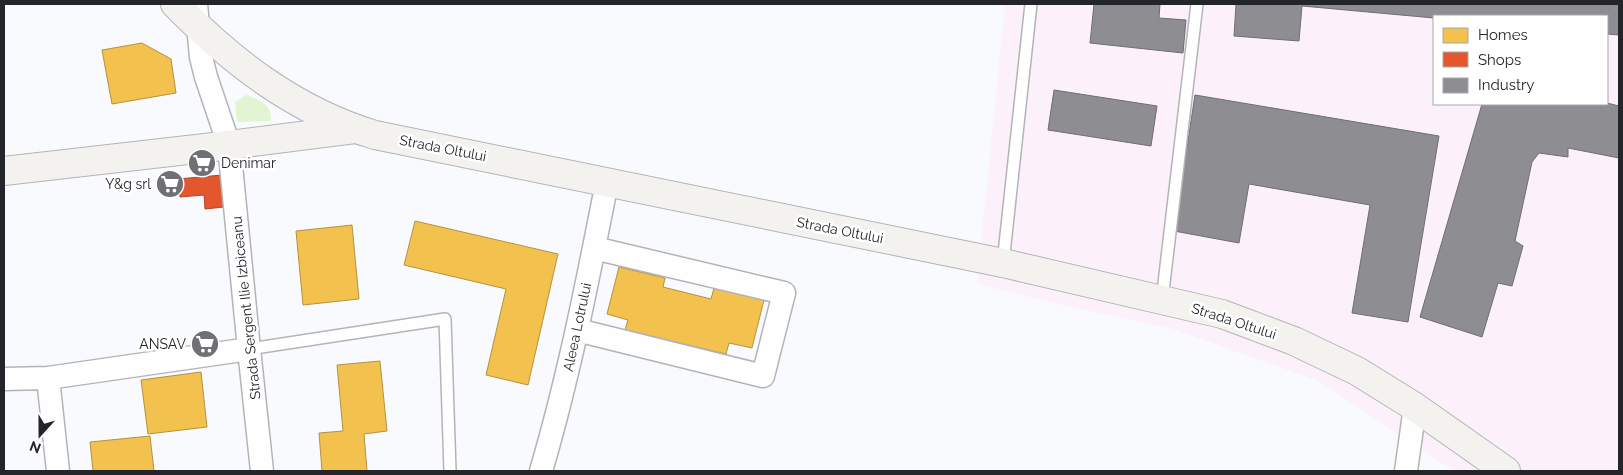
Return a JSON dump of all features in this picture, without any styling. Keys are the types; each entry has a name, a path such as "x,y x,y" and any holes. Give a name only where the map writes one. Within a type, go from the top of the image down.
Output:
{"main road":[{"name":"Strada Oltului","path":"175,4 198,16 238,63 276,89 312,110 357,129 375,135 1004,263 1222,314 1294,341 1357,371 1415,407 1506,471"},
{"path":"4,171 357,129"}],"street":[{"name":"Strada Sergent Ilie Izbiceanu","path":"198,16 206,77 229,145 262,471"},
{"name":"Aleea Lotrului","path":"541,471 556,421 577,330 607,182"},
{"path":"577,330 763,376 784,293 594,248"},
{"path":"4,379 48,378 249,349"},
{"path":"48,378 58,471"},
{"path":"1406,471 1415,407"}],"lane":[{"path":"1004,263 1031,4"},
{"path":"1162,300 1197,4"},
{"path":"249,349 445,319 450,471"}],"shaded area":[{"path":"1005,4 1619,4 1619,471 1454,471 1318,381 1173,329 977,284"}],"green space":[{"path":"246,95 260,101 267,107 271,115 271,121 237,122 235,102"}],"building: Homes":[{"path":"142,43 171,59 176,93 112,104 102,50"},
{"path":"415,221 558,254 528,385 486,375 506,289 404,265"},
{"path":"352,225 359,299 303,305 296,231"},
{"path":"619,267 665,278 663,287 711,299 714,288 764,300 752,348 729,343 726,354 625,330 628,320 607,314"},
{"path":"380,361 387,431 364,434 367,471 322,471 319,433 343,431 337,365"},
{"path":"201,372 207,427 148,434 141,380"},
{"path":"150,436 154,471 93,471 90,442"}],"building: Shops":[{"path":"222,175 224,207 205,209 204,195 180,197 178,179"}],"building: Industry":[{"path":"1094,4 1160,4 1159,18 1186,20 1183,53 1090,43"},
{"path":"1236,4 1619,4 1619,35 1608,34 1608,15 1433,15 1433,18 1302,6 1299,41 1234,36"},
{"path":"1054,90 1157,106 1151,146 1048,130"},
{"path":"1195,95 1439,136 1408,322 1352,313 1370,205 1249,184 1239,243 1174,231"},
{"path":"1608,103 1619,106 1619,158 1568,148 1568,157 1539,153 1532,162 1515,241 1523,246 1512,286 1498,283 1482,337 1420,317 1482,105 1608,105"}],"place":[{"name":"Denimar","path":"202,163"},
{"name":"Y&g srl","path":"170,184"},
{"name":"ANSAV","path":"205,344"}]}
